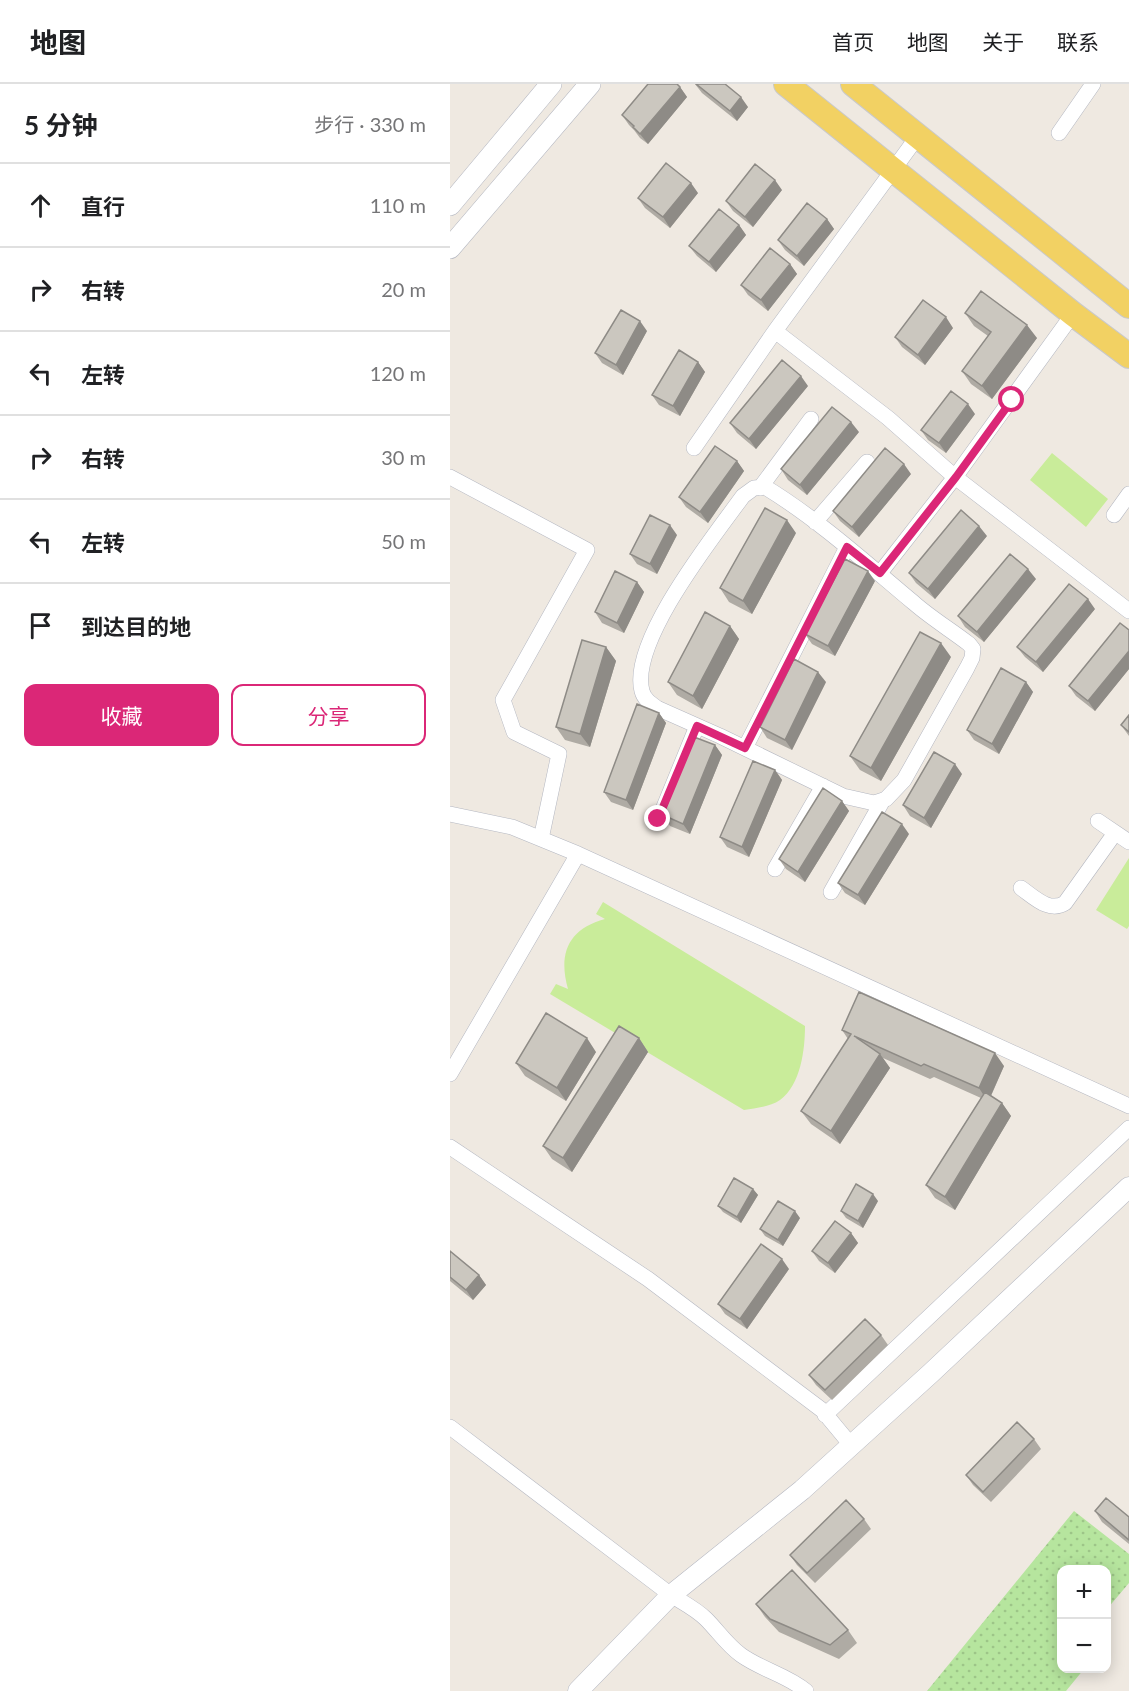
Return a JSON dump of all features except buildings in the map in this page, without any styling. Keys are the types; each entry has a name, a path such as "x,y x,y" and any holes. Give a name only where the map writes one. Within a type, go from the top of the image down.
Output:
{"main road":[{"path":"450,205 551,84"},
{"path":"450,248 590,84"},
{"path":"786,84 1073,314 1129,356"},
{"path":"853,84 1129,306"}],"street":[{"path":"1059,133 1094,84"},
{"path":"694,448 775,331 918,136"},
{"path":"880,573 956,477 1073,314"},
{"path":"775,331 888,418 956,477 1129,611"},
{"path":"760,488 811,419"},
{"path":"815,522 867,462"},
{"path":"450,477 587,550 503,700 514,732 559,754 542,839"},
{"path":"765,487 815,522 974,649 967,668 904,780 893,793 873,803 843,796 757,760 745,748 647,702 642,691 640,670 655,629 691,567 743,496 754,488 765,487"},
{"path":"1114,514 1129,494"},
{"path":"745,748 847,547"},
{"path":"634,712 642,691"},
{"path":"658,819 697,726"},
{"path":"775,870 823,786"},
{"path":"831,892 883,800"},
{"path":"450,814 512,827 578,854 1129,1106"},
{"path":"1098,821 1129,842"},
{"path":"1021,888 1043,904 1052,908 1059,907 1065,903 1115,833"},
{"path":"450,1074 578,854"},
{"path":"825,1415 1129,1128"},
{"path":"450,1147 648,1278 825,1415 851,1446"},
{"path":"578,1691 671,1595 802,1490 1129,1186"},
{"path":"450,1426 671,1595 704,1617 742,1656 773,1674 794,1680 806,1691"}],"green space":[{"path":"1052,453 1108,499 1086,527 1030,480"},
{"path":"1129,858 1129,926 1127,929 1096,910"},
{"path":"603,902 805,1026 804,1045 797,1076 793,1085 780,1100 763,1107 744,1110 550,994 556,984 568,989 564,965 569,945 582,929 605,919 596,914"},
{"path":"1074,1511 1129,1554 1129,1583 1111,1604 1111,1565 1057,1565 1057,1673 1081,1673 1066,1691 927,1691"}],"route":[{"path":"658,819 697,726 745,748 847,547 880,573 956,477 1012,400"}]}
